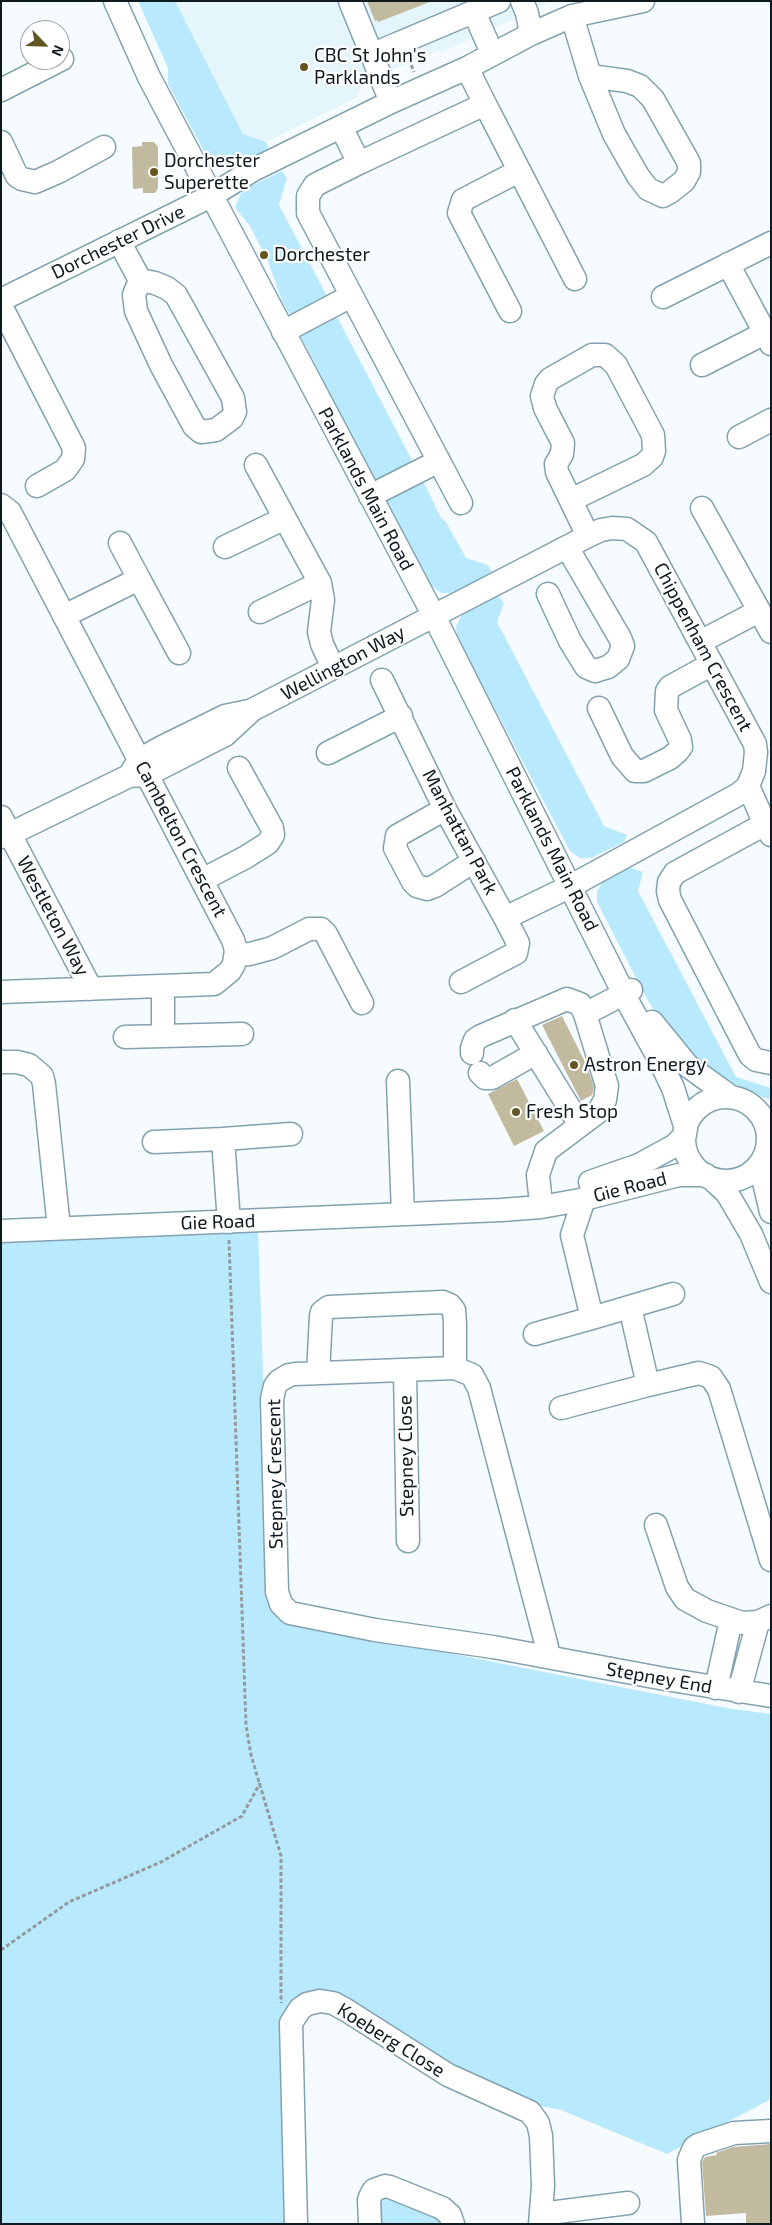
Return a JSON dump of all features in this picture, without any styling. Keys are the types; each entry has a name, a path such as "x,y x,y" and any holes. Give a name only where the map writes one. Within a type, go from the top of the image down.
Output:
{"street":[{"name":"Parklands Main Road","path":"115,1 149,77 434,616 624,987 673,1088 685,1132"},
{"path":"350,1 391,102"},
{"path":"371,56 499,1"},
{"path":"522,1 527,13 531,34"},
{"name":"Dorchester Drive","path":"1,300 211,196 241,177 391,102 468,68 492,53 531,34 572,16 643,1"},
{"path":"474,12 492,53"},
{"path":"572,16 590,76 614,134 638,176 648,189 663,196 670,192 684,180 689,172 688,162 653,99 640,86 627,81 590,76"},
{"path":"468,68 575,279"},
{"path":"1,90 40,70"},
{"path":"461,503 308,214 306,202 315,185 485,104"},
{"path":"341,127 359,163"},
{"path":"1,142 17,176 35,182 104,147"},
{"path":"510,311 459,212 463,200 519,171"},
{"path":"119,241 140,280"},
{"path":"663,297 771,243"},
{"path":"702,365 768,338 728,264"},
{"path":"140,280 167,288 176,296 233,398 235,412 232,418 216,430 201,432 194,426 160,366 136,310 134,295 140,280"},
{"path":"283,332 351,296"},
{"path":"1,306 74,448 73,459 65,470 37,486"},
{"path":"570,500 643,465 652,457 654,451 653,435 616,365 605,355 592,355 556,376 546,384 543,390 545,408 563,443 562,454 556,464 557,472 570,500 588,536"},
{"path":"738,437 771,420"},
{"path":"370,496 439,461"},
{"path":"256,465 283,519 320,583 324,600 319,632 322,644 333,668"},
{"name":"Cambelton Crescent","path":"1,505 10,512 64,616 139,770 202,880 233,940 236,955"},
{"path":"702,508 771,632"},
{"path":"225,547 283,519"},
{"name":"Chippenham Crescent","path":"434,616 588,536 606,529 627,529 646,542 755,744 754,771 748,786"},
{"path":"120,543 179,654"},
{"path":"548,594 570,641 586,667 595,671 608,666 618,658 623,646 620,638 567,546"},
{"path":"64,616 139,579"},
{"path":"260,612 320,583"},
{"path":"700,642 759,611"},
{"name":"Wellington Way","path":"4,829 225,735 252,710 434,616"},
{"path":"599,708 622,756 635,770 644,771 670,758 680,747 680,740 666,710 667,691 670,687 712,664"},
{"name":"Manhattan Park","path":"382,680 445,809 518,943 516,954 461,982"},
{"path":"328,753 401,716"},
{"path":"202,880 246,857 268,843 273,835 272,828 240,768"},
{"path":"505,918 571,886 739,794 748,786 769,826 675,873 669,882 668,891 670,900 750,1055 756,1060 771,1063"},
{"path":"445,809 397,836 395,848 413,882 422,888 435,886 474,861"},
{"name":"Westleton Way","path":"4,829 91,989"},
{"path":"1,992 218,982 230,971 236,955 250,954 272,948 309,929 321,929 326,934 362,1003"},
{"path":"163,986 163,1036"},
{"name":"Parklands Main Road","path":"624,987 680,1057 705,1080 731,1097"},
{"path":"585,1014 624,987"},
{"path":"536,1053 492,1078 485,1078 476,1063 472,1048 475,1040 515,1020 567,999 580,1004 585,1014 607,1086 605,1100 598,1112 546,1151 538,1175 542,1200 572,1235 592,1318"},
{"path":"515,1020 580,1125"},
{"path":"125,1037 242,1034"},
{"path":"1,1062 17,1062 29,1065 42,1076 53,1180 53,1229"},
{"path":"398,1081 400,1182 403,1214"},
{"path":"771,1212 765,1158 768,1133 762,1108 731,1097 722,1097 705,1103 692,1115 685,1132 686,1151 695,1167 727,1194 751,1234 771,1282"},
{"name":"Gie Road","path":"1,1231 483,1211 542,1200 639,1166 674,1146 685,1132"},
{"path":"154,1142 292,1134"},
{"path":"223,1139 229,1222"},
{"path":"709,1177 723,1181 737,1180 750,1174 765,1158"},
{"name":"Gie Road","path":"542,1200 584,1199 678,1175 709,1177"},
{"path":"572,1235 584,1199"},
{"path":"535,1334 673,1294"},
{"path":"318,1373 321,1316 322,1312 329,1307 443,1302 450,1305 454,1310 455,1368 467,1371 477,1384 547,1647 548,1657"},
{"path":"630,1307 648,1385"},
{"name":"Stepney Crescent","path":"455,1368 289,1375 279,1381 273,1392 277,1592 281,1604 290,1613 300,1616 548,1657"},
{"name":"Stepney Close","path":"404,1371 408,1540"},
{"path":"561,1408 699,1373 711,1377 719,1388 771,1560"},
{"path":"656,1525 676,1587 685,1599 731,1620 742,1623 764,1619 739,1692"},
{"path":"716,1688 731,1620"},
{"name":"Stepney End","path":"548,1657 716,1688 771,1696"},
{"name":"Koeberg Close","path":"296,2224 291,2022 306,2004 320,2001 333,2003 346,2010 448,2076 530,2112 538,2123 541,2136 543,2186 540,2219 628,2202"},
{"path":"693,2224 689,2160 694,2148 734,2133 771,2131"},
{"path":"370,2224 369,2200 374,2190 385,2186 447,2211 454,2224"}],"path":[{"path":"229,1222 246,1725 251,1755 281,1856 281,2006"},
{"path":"1,1950 69,1902 161,1862 242,1816 260,1783"}],"shaded area":[{"path":"138,1 175,1 243,134 266,142 269,151 232,167 218,167 210,162 168,84 168,68"},
{"name":"CBC St John's Parklands","path":"175,1 551,1 441,53 439,50 366,81 359,90 357,97 266,142 243,134"},
{"path":"282,171 287,178 279,205 328,298 296,315 289,313 282,301 268,261 250,226 236,209 236,204 243,190"},
{"path":"336,315 414,464 383,480 374,479 301,337 307,329"},
{"path":"422,479 441,518 446,522 466,558 488,565 492,573 451,593 441,593 428,582 387,503 390,494"},
{"path":"496,593 504,603 497,622 604,826 627,835 624,842 591,858 580,858 570,851 457,637 456,626 462,615 461,612"},
{"path":"628,867 643,872 638,891 736,1077 771,1088 771,1100 746,1091 704,1064 685,1047 658,1016 647,999 597,902 597,891 603,882"},
{"path":"258,1230 271,1598 296,1623 732,1709 771,1714 771,2099 667,2154 561,2110 536,2105 303,1995 285,2224 1,2224 1,1238"},
{"path":"387,2198 437,2218 440,2224 380,2224 380,2203"}],"building":[{"path":"367,1 430,2 378,22 377,20 375,21"},
{"path":"142,142 154,142 158,147 158,188 155,193 143,193 143,188 133,189 132,147 142,146"},
{"path":"562,1016 587,1066 594,1087 592,1095 581,1101 542,1025"},
{"name":"Fresh Stop","path":"517,1079 544,1131 514,1146 488,1094"},
{"path":"771,2144 771,2224 746,2224 746,2213 706,2216 702,2162 705,2157 717,2155 716,2153 733,2147"}],"place":[{"name":"CBC St John's Parklands","path":"304,67"},
{"name":"Dorchester Superette","path":"154,172"},
{"name":"Dorchester","path":"264,255"},
{"name":"Astron Energy","path":"574,1065"},
{"name":"Fresh Stop","path":"516,1112"}]}
